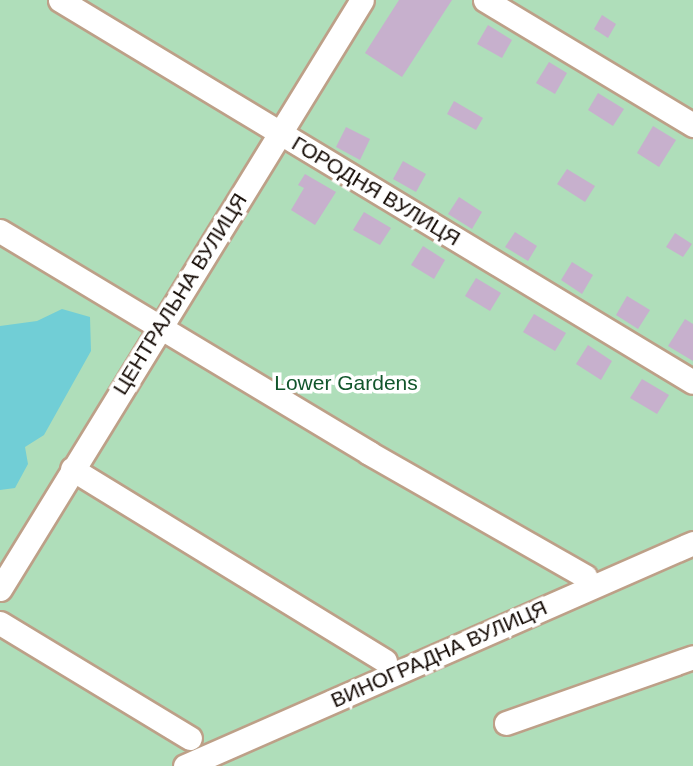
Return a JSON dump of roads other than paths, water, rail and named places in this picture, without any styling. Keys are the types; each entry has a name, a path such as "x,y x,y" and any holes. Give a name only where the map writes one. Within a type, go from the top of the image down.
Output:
{"street":[{"name":"ГОРОДНЯ ВУЛИЦЯ","path":"60,0 693,382"},
{"name":"ЦЕНТРАЛЬНА ВУЛИЦЯ","path":"0,589 362,0"},
{"path":"485,0 693,125"},
{"path":"0,231 369,453 585,576"},
{"path":"72,469 386,661"},
{"name":"ВИНОГРАДНА ВУЛИЦЯ","path":"186,766 693,543"},
{"path":"0,623 190,738"},
{"path":"506,723 693,657"}],"water":[{"path":"62,309 90,317 91,351 44,435 25,447 28,464 15,488 0,490 0,326 37,321"}],"park label":[{"name":"Lower Gardens","path":"346,383"}]}
